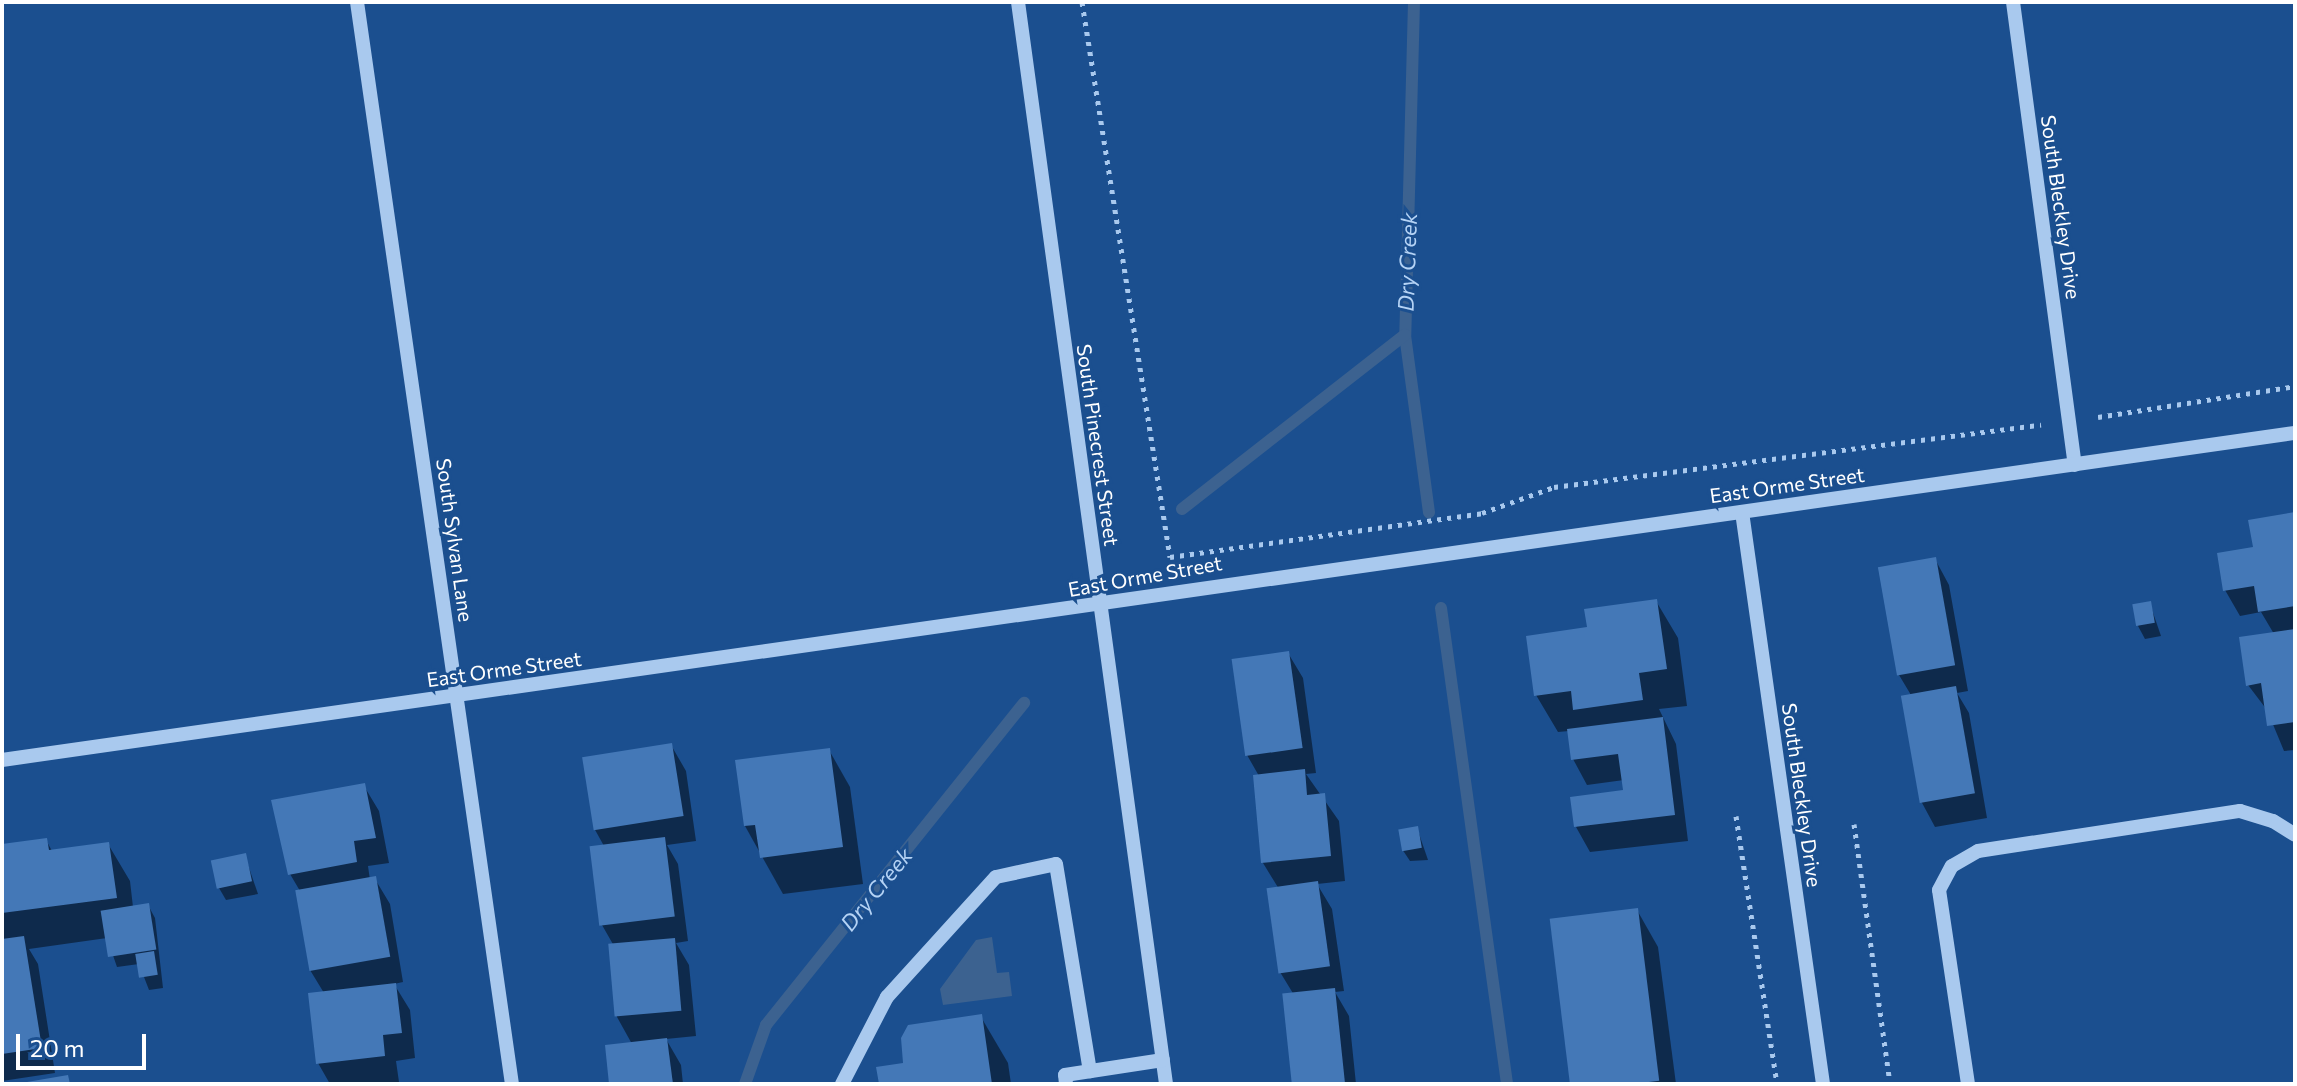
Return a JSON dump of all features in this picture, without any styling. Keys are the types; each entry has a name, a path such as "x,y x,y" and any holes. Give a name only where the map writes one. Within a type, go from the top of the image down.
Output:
{"street":[{"name":"South Sylvan Lane","path":"357,2 512,1084"},
{"name":"South Pinecrest Street","path":"1018,2 1166,1084"},
{"name":"South Bleckley Drive","path":"2013,2 2075,465"},
{"name":"East Orme Street","path":"2,760 1099,605 1163,591 2295,433"},
{"name":"South Bleckley Drive","path":"1742,512 1823,1084"},
{"path":"1968,1084 1939,890 1952,866 1978,851 2240,811 2273,821 2295,835"},
{"path":"842,1084 887,997 996,877 1056,864 1090,1071"},
{"path":"1066,1084 1065,1075 1163,1060"}],"path":[{"path":"1082,2 1170,557 1482,513 1554,487 2069,421 2295,386"},
{"path":"1736,816 1777,1084"},
{"path":"1854,824 1890,1084"}],"water":[{"path":"992,937 997,973 1009,972 1012,996 943,1005 940,989 976,940"}],"building":[{"path":"2295,512 2295,606 2258,612 2254,586 2223,591 2217,553 2253,547 2248,520"},
{"path":"1936,557 1955,665 1897,676 1878,567"},
{"path":"1657,599 1667,669 1639,673 1643,700 1573,710 1571,691 1534,696 1526,636 1587,627 1584,609"},
{"path":"2151,601 2155,623 2136,626 2132,604"},
{"path":"2295,629 2295,722 2267,726 2261,683 2246,686 2239,637"},
{"path":"1289,651 1303,748 1245,756 1232,659"},
{"path":"1956,686 1975,793 1920,803 1901,696"},
{"path":"1663,717 1675,815 1574,827 1570,797 1623,790 1618,754 1571,760 1567,729"},
{"path":"672,743 684,816 594,830 582,757"},
{"path":"830,748 843,847 760,858 755,825 744,826 735,760"},
{"path":"1305,769 1307,795 1325,793 1331,856 1261,863 1253,775"},
{"path":"365,783 376,838 354,841 357,862 288,875 271,800"},
{"path":"1418,826 1422,848 1402,851 1398,829"},
{"path":"665,837 675,916 599,926 590,846"},
{"path":"47,838 49,850 109,842 117,898 2,913 2,844"},
{"path":"246,853 252,881 217,889 211,860"},
{"path":"376,876 390,957 309,971 295,890"},
{"path":"1318,881 1330,966 1278,973 1267,888"},
{"path":"149,903 156,949 108,957 101,911"},
{"path":"1638,908 1659,1081 1570,1084 1550,919"},
{"path":"24,936 42,1048 2,1054 2,939"},
{"path":"675,938 681,1011 615,1017 608,944"},
{"path":"154,951 158,975 139,978 135,954"},
{"path":"396,983 402,1033 383,1035 385,1056 316,1064 308,993"},
{"path":"1335,988 1345,1083 1292,1084 1282,994"},
{"path":"982,1014 992,1084 879,1084 876,1067 903,1063 901,1038 908,1025"},
{"path":"667,1038 673,1084 609,1084 605,1045"},
{"path":"68,1075 70,1084 27,1084 27,1082"}],"waterway":[{"name":"Dry Creek","path":"1414,2 1405,335 1429,512"},
{"name":"Dry Creek","path":"1182,509 1405,335"},
{"path":"1441,608 1507,1084"},
{"name":"Dry Creek","path":"745,1084 766,1025 1024,703"}]}
